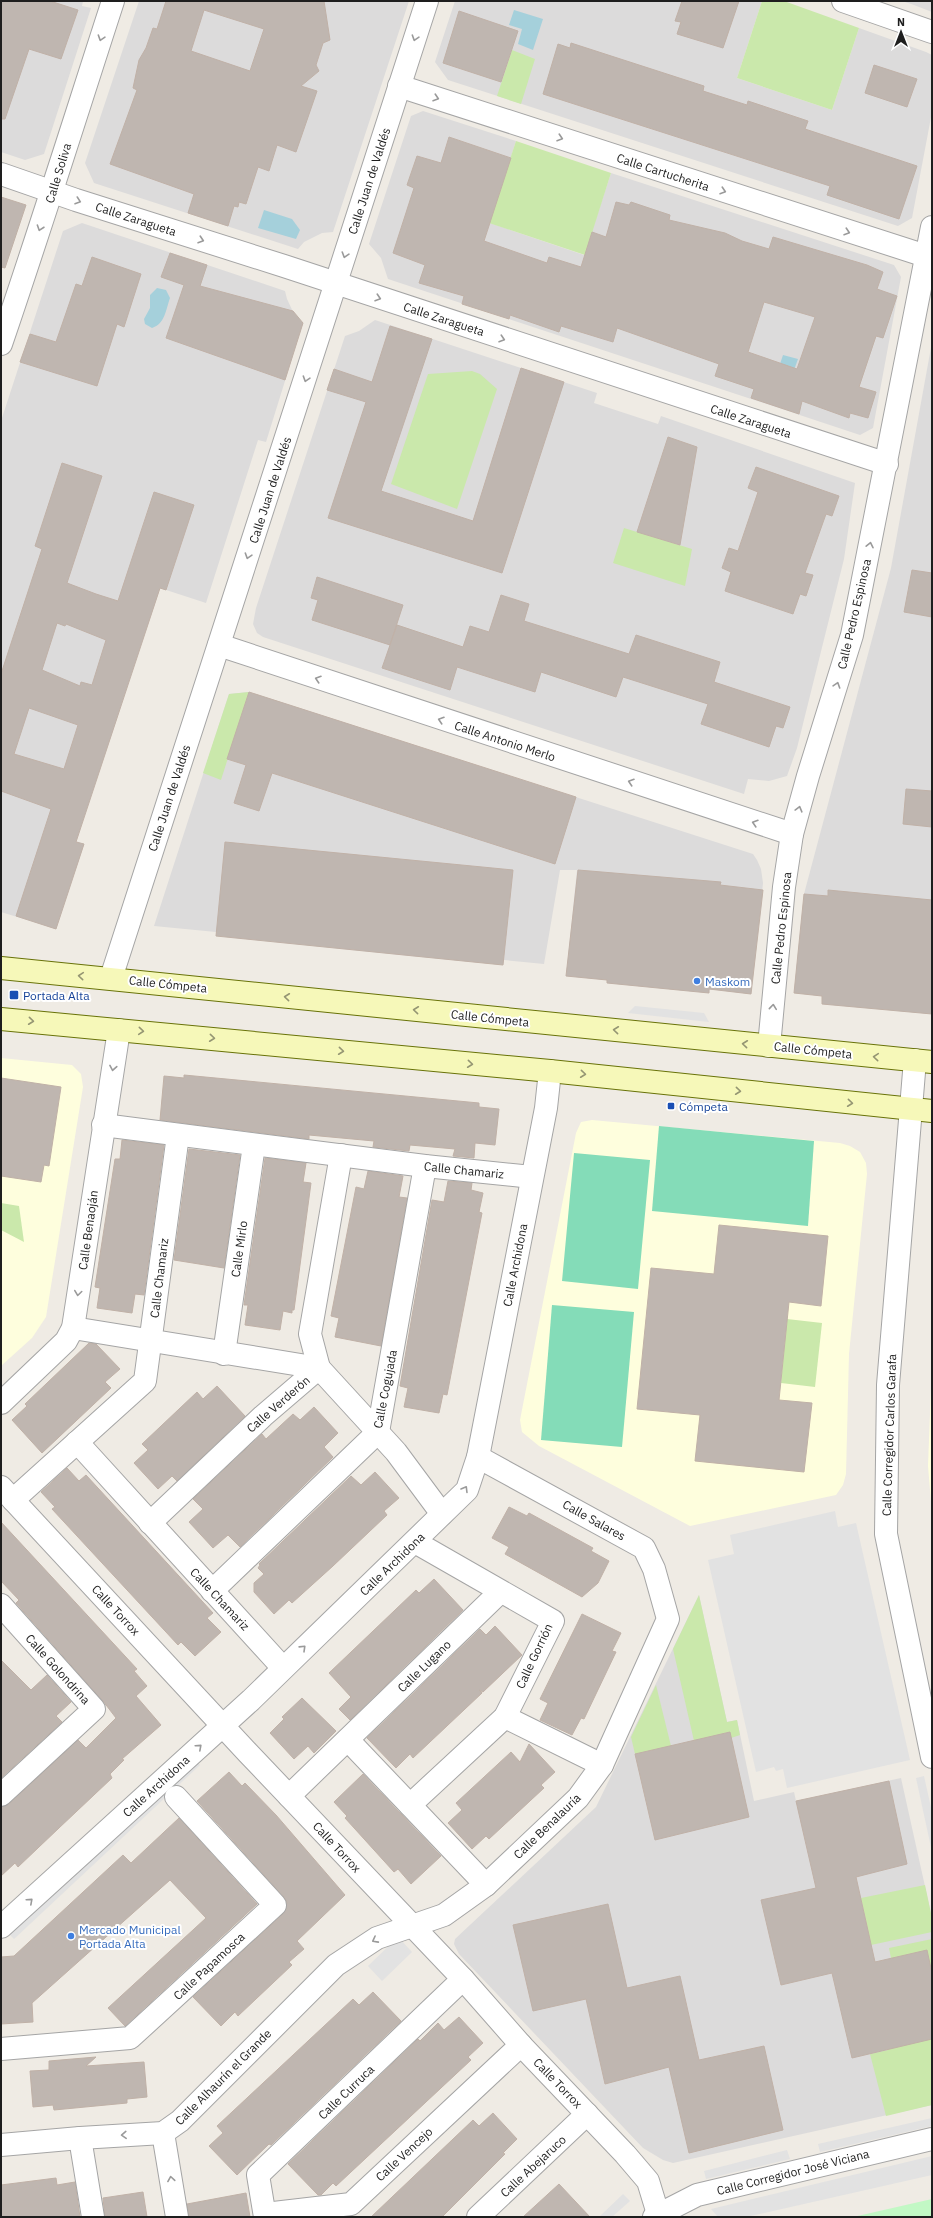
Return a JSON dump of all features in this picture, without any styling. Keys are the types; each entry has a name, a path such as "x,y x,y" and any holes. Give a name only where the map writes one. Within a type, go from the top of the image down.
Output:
{"main road":[{"name":"Calle Cómpeta","path":"1,968 924,1061"},
{"path":"1,1018 550,1071 922,1110"}],"street":[{"name":"Calle Soliva","path":"1,344 53,192 62,158 113,1"},
{"name":"Calle Juan de Valdés","path":"111,978 399,86 428,1"},
{"path":"844,1 932,32"},
{"name":"Calle Cartucherita","path":"399,86 926,256"},
{"name":"Calle Zaragueta","path":"1,174 887,464"},
{"name":"Calle Pedro Espinosa","path":"769,1046 784,888 792,834 808,776 852,636 887,464 926,287 926,256 932,227"},
{"name":"Calle Antonio Merlo","path":"219,645 741,819 792,834"},
{"name":"Calle Benaoján","path":"1,1403 66,1341 73,1328 103,1125 119,1030"},
{"name":"Calle Corregidor Carlos Garafa","path":"924,1061 922,1110 888,1385 886,1534 932,1756"},
{"name":"Calle Archidona","path":"1,1927 223,1726 415,1542 466,1490 478,1457 546,1108 550,1071"},
{"path":"103,1125 178,1135"},
{"name":"Calle Chamariz","path":"283,1668 77,1442 145,1381 178,1135 425,1166 532,1177"},
{"name":"Calle Mirlo","path":"224,1354 254,1145"},
{"name":"Calle Verderón","path":"150,1523 262,1416 319,1368 310,1334 341,1155"},
{"name":"Calle Cogujada","path":"212,1591 378,1432 425,1166"},
{"path":"73,1328 224,1354 319,1368 378,1432 442,1514"},
{"path":"7,1493 77,1442"},
{"name":"Calle Salares","path":"478,1457 644,1548 654,1569 668,1619"},
{"name":"Calle Torrox","path":"7,1493 223,1726 464,1979 521,2045 648,2181 657,2216"},
{"name":"Calle Gorrión","path":"410,1805 505,1717 553,1621 415,1542"},
{"name":"Calle Lugano","path":"289,1796 500,1592"},
{"name":"Calle Golondrina","path":"1,1605 94,1709 1,1795"},
{"name":"Calle Benalauría","path":"412,1926 444,1915 486,1885 578,1798 602,1765 668,1619"},
{"path":"505,1717 602,1765"},
{"path":"348,1740 486,1885"},
{"name":"Calle Papamosca","path":"1,2049 130,2038 275,1905 176,1797"},
{"name":"Calle Alhaurín el Grande","path":"1,2145 163,2133 180,2121 336,1965 377,1938 412,1926"},
{"name":"Calle Curruca","path":"265,2215 258,2175 464,1979"},
{"name":"Calle Vencejo","path":"265,2215 351,2204 521,2045"},
{"name":"Calle Abejaruco","path":"478,2217 587,2114"},
{"path":"163,2133 177,2217"},
{"path":"80,2138 93,2217"},
{"name":"Calle Corregidor José Viciana","path":"657,2216 697,2195 932,2139"}],"shaded area":[{"path":"1,1 83,1 82,6 91,8 44,154 25,160 1,152"},
{"path":"139,1 409,1 333,232 322,233 304,242 298,249 94,183 85,163"},
{"path":"455,1 762,1 737,78 832,110 859,28 926,52 932,55 932,112 912,218 898,226 448,80 435,62"},
{"path":"902,1 932,1 932,12 914,5"},
{"path":"423,111 516,141 490,223 584,255 611,173 894,265 901,277 873,428 860,435 388,279 381,258 369,244 411,116"},
{"path":"82,223 285,291 295,316 303,323 266,442 258,440 206,603 160,588 76,841 84,844 56,929 1,912 1,421 63,231"},
{"path":"375,320 597,393 594,403 658,424 661,416 855,483 844,559 797,748 787,776 769,781 748,779 744,794 263,637 257,633 253,624 256,608 345,336 359,331"},
{"path":"932,342 932,1014 897,1011 867,1000 867,1008 822,1004 822,996 794,993 804,894 891,568"},
{"path":"249,692 753,854 761,869 763,883 751,994 710,989 709,993 607,983 607,980 566,976 577,870 560,870 544,964 504,960 503,965 216,936 216,932 154,926 229,694"},
{"path":"635,1006 704,1013 709,1022 628,1013"},
{"path":"1,1058 72,1065 81,1074 83,1087 46,1317 32,1338 1,1366"},
{"path":"592,1120 840,1143 850,1146 860,1152 866,1163 867,1174 849,1354 846,1474 843,1485 836,1495 690,1526 539,1446 522,1432 520,1420 576,1133 581,1122"},
{"path":"932,1362 932,1514 928,1466"},
{"path":"835,1511 838,1527 856,1523 910,1760 787,1788 783,1769 776,1771 774,1767 756,1772 708,1560 734,1554 730,1535"},
{"path":"699,1595 727,1722 737,1720 754,1801 794,1792 796,1801 901,1778 932,1918 932,2105 673,2163 663,2160 643,2148 459,1954 454,1944 455,1939 596,1807"},
{"path":"194,1759 200,1765 14,1939 7,1932"},
{"path":"924,1776 932,1812 932,1852 916,1778"},
{"path":"398,1937 412,1952 382,1981 368,1966"},
{"path":"932,2118 932,2126 820,2152 818,2144"},
{"path":"787,2150 790,2159 706,2179 704,2171"},
{"path":"932,2156 932,2175 746,2217 718,2217 711,2209"},
{"path":"623,2194 630,2201 612,2217 599,2217"}],"green space":[{"path":"762,1 784,1 859,28 832,110 737,78"},
{"path":"512,50 535,59 521,104 497,96"},
{"path":"516,141 611,173 585,255 489,223"},
{"path":"472,371 480,374 497,389 457,509 391,484 428,374"},
{"path":"624,528 692,549 685,586 613,563"},
{"path":"249,692 221,780 203,773 229,694"},
{"path":"659,1126 814,1141 808,1226 652,1211"},
{"path":"574,1153 650,1160 638,1289 562,1281"},
{"path":"1,1203 19,1206 24,1242 1,1230"},
{"path":"552,1305 634,1312 622,1447 541,1440"},
{"path":"787,1319 822,1323 815,1387 781,1383"},
{"path":"699,1595 727,1722 737,1720 740,1735 731,1738 729,1732 694,1741 673,1649"},
{"path":"656,1685 671,1746 635,1754 631,1737"},
{"path":"925,1885 932,1918 932,1932 871,1945 861,1898"},
{"path":"932,1939 932,1973 891,1958 889,1948"},
{"path":"883,2029 932,2039 932,2105 886,2116 870,2054 888,2050"},
{"path":"932,2199 932,2217 853,2217"}],"water":[{"path":"514,10 543,19 533,50 518,44 522,29 509,25"},
{"path":"264,210 292,219 300,230 296,239 258,228"},
{"path":"157,288 166,290 170,298 162,320 152,328 145,324 144,319 150,308 150,295"},
{"path":"783,355 798,359 785,395 771,391"}],"building":[{"path":"1,1 50,1 78,10 61,59 29,49 5,119 1,119"},
{"path":"166,1 324,1 330,40 323,43 316,65 319,71 301,86 317,91 296,152 277,145 269,171 258,167 246,204 239,202 238,207 234,206 228,226 188,213 194,194 110,164 137,90 133,88 139,60 146,48 153,28 157,29","holes":["204,10 264,29 250,71 191,51"]},
{"path":"682,1 739,1 723,48 677,34 681,22 675,21"},
{"path":"459,11 518,31 501,82 443,63"},
{"path":"571,43 704,86 703,91 747,105 748,101 808,121 805,129 917,166 899,219 827,195 830,186 543,94 558,44 570,48"},
{"path":"874,65 917,79 907,107 865,93"},
{"path":"449,137 511,158 484,241 547,263 549,257 581,267 592,232 606,237 616,202 629,205 631,202 670,215 669,220 725,233 742,241 769,249 773,237 867,265 883,272 877,289 897,296 883,338 876,336 859,387 876,392 868,418 850,413 849,418 802,401 799,414 751,398 754,389 715,376 719,364 617,328 613,342 561,326 559,332 510,315 509,319 462,304 464,296 419,283 425,265 393,253 414,188 407,185 417,156 441,163","holes":["764,302 815,317 797,369 748,352"]},
{"path":"1,197 26,205 5,268 1,267"},
{"path":"170,253 207,265 200,286 293,311 303,323 285,380 166,338 184,285 161,277"},
{"path":"92,257 141,274 124,327 117,324 97,386 20,362 30,334 56,342 76,284 82,286"},
{"path":"390,326 432,339 381,491 473,521 521,368 564,382 502,573 328,518 366,402 327,390 334,369 372,382"},
{"path":"668,437 697,447 680,545 637,532"},
{"path":"62,463 102,476 67,583 118,601 154,492 194,505 166,590 160,588 76,842 84,844 56,929 16,916 51,809 1,791 1,674 42,549 35,546","holes":["57,623 65,626 66,624 106,640 92,685 81,682 80,686 42,670","29,708 78,725 64,769 14,754"]},
{"path":"756,467 839,496 832,516 826,514 805,573 813,575 806,596 800,594 793,614 725,591 731,572 722,568 729,548 738,551 758,492 748,488"},
{"path":"912,570 932,573 932,617 904,612"},
{"path":"317,577 403,605 390,645 312,620 318,600 311,598"},
{"path":"501,595 529,604 524,621 629,654 636,635 720,662 714,682 790,707 783,728 776,726 769,747 701,724 708,704 623,677 616,697 541,672 535,692 457,667 450,690 382,668 397,625 463,647 470,626 489,632"},
{"path":"249,692 576,797 555,864 272,773 259,811 234,803 246,765 227,759"},
{"path":"906,789 932,791 932,827 903,824"},
{"path":"225,842 513,870 503,965 216,936"},
{"path":"578,870 721,882 720,885 763,890 751,994 709,989 709,993 607,983 607,980 566,976"},
{"path":"828,890 932,900 932,1014 822,1004 822,996 794,993 804,894 828,896"},
{"path":"184,1075 479,1103 479,1107 499,1109 495,1145 475,1143 474,1158 453,1156 455,1149 410,1145 409,1151 373,1147 374,1141 309,1135 309,1139 160,1120 164,1076 184,1078"},
{"path":"1,1078 61,1087 49,1166 44,1165 41,1182 1,1176"},
{"path":"122,1140 164,1145 144,1295 135,1294 132,1313 97,1308 100,1288 95,1287 115,1159 120,1159"},
{"path":"189,1149 240,1155 224,1268 174,1260"},
{"path":"265,1158 306,1163 303,1182 311,1183 294,1310 292,1310 292,1313 283,1311 280,1330 245,1325 248,1305 244,1305"},
{"path":"368,1171 403,1176 399,1197 407,1198 381,1346 335,1337 339,1318 331,1316 356,1187 364,1189"},
{"path":"448,1181 472,1183 471,1190 483,1193 479,1212 482,1213 447,1395 443,1394 439,1413 404,1407 408,1388 400,1386 432,1200 444,1202"},
{"path":"719,1225 828,1236 821,1306 789,1302 779,1400 812,1403 804,1472 695,1461 700,1415 637,1409 651,1268 714,1274"},
{"path":"89,1343 96,1344 120,1369 105,1382 111,1388 42,1453 12,1420 27,1406 25,1404"},
{"path":"217,1386 245,1416 177,1481 172,1476 158,1489 134,1463 148,1450 142,1444 197,1392 203,1399"},
{"path":"314,1407 338,1433 324,1447 333,1457 240,1547 228,1535 213,1548 189,1522 203,1509 193,1499 262,1434 266,1439 293,1414 300,1420"},
{"path":"67,1468 79,1481 86,1475 213,1613 207,1618 221,1632 195,1656 181,1642 178,1645 52,1509 55,1507 41,1492"},
{"path":"375,1472 399,1498 384,1511 387,1515 292,1603 289,1600 274,1614 254,1592 254,1583 264,1574 258,1568 260,1565 259,1564 351,1476 361,1485"},
{"path":"509,1507 527,1516 529,1513 593,1548 591,1551 609,1561 598,1583 582,1597 505,1554 509,1547 492,1538"},
{"path":"1,1522 137,1669 134,1671 147,1686 136,1696 161,1725 122,1759 124,1760 110,1774 112,1778 18,1867 15,1863 1,1876 1,1807 9,1804 78,1740 86,1748 116,1718 103,1701 16,1603 19,1600 1,1581"},
{"path":"434,1579 463,1610 350,1720 339,1709 351,1697 329,1673 416,1590 419,1593"},
{"path":"582,1614 621,1633 612,1651 616,1652 584,1719 581,1718 572,1735 540,1720 548,1703 540,1699"},
{"path":"495,1626 522,1655 483,1692 479,1690 482,1693 413,1758 410,1754 396,1768 367,1738 480,1629 486,1635"},
{"path":"1,1660 31,1690 47,1675 71,1702 56,1716 62,1722 1,1778"},
{"path":"302,1698 336,1731 314,1753 308,1746 294,1759 270,1733 284,1719 282,1717"},
{"path":"730,1732 749,1817 655,1840 635,1754"},
{"path":"529,1744 555,1772 541,1785 544,1788 489,1839 486,1836 472,1849 448,1823 462,1810 456,1803 511,1752 520,1762"},
{"path":"229,1772 242,1786 245,1783 276,1815 345,1895 297,1941 304,1949 289,1962 292,1965 238,2016 235,2012 221,2026 193,1997 283,1914 287,1903 284,1897 197,1801"},
{"path":"363,1774 441,1856 411,1884 398,1869 394,1872 345,1818 347,1816 334,1802"},
{"path":"889,1781 907,1864 856,1877 875,1962 927,1950 932,1973 932,2039 852,2058 832,1973 781,1985 761,1900 816,1888 796,1801"},
{"path":"179,1818 257,1904 125,2026 108,2008 206,1918 170,1880 32,2003 33,2022 1,2024 1,1957 14,1956 123,1855 131,1863"},
{"path":"608,1904 627,1988 680,1976 699,2060 764,2046 783,2130 689,2153 669,2067 605,2084 586,1999 533,2011 513,1925"},
{"path":"373,1992 401,2021 271,2145 269,2144 237,2175 209,2146 223,2133 217,2126 353,1999 359,2005"},
{"path":"459,2017 483,2043 468,2057 471,2060 336,2186 333,2183 321,2195 318,2195 288,2164 418,2039 420,2041 438,2023 444,2030"},
{"path":"96,2057 86,2066 144,2062 147,2097 127,2099 127,2103 54,2110 53,2105 33,2107 30,2071 49,2070 49,2061"},
{"path":"493,2113 517,2139 503,2153 505,2154 442,2217 371,2217 473,2120 479,2126"},
{"path":"56,2178 57,2185 75,2182 80,2217 1,2217 1,2185"},
{"path":"559,2184 590,2217 523,2217"},
{"path":"143,2192 147,2217 105,2217 103,2198"},
{"path":"246,2193 250,2217 189,2217 187,2204"}],"place":[{"name":"Maskom","path":"697,981"},
{"name":"Portada Alta","path":"14,995"},
{"name":"Cómpeta","path":"671,1106"},
{"name":"Mercado Municipal Portada Alta","path":"71,1936"}]}
